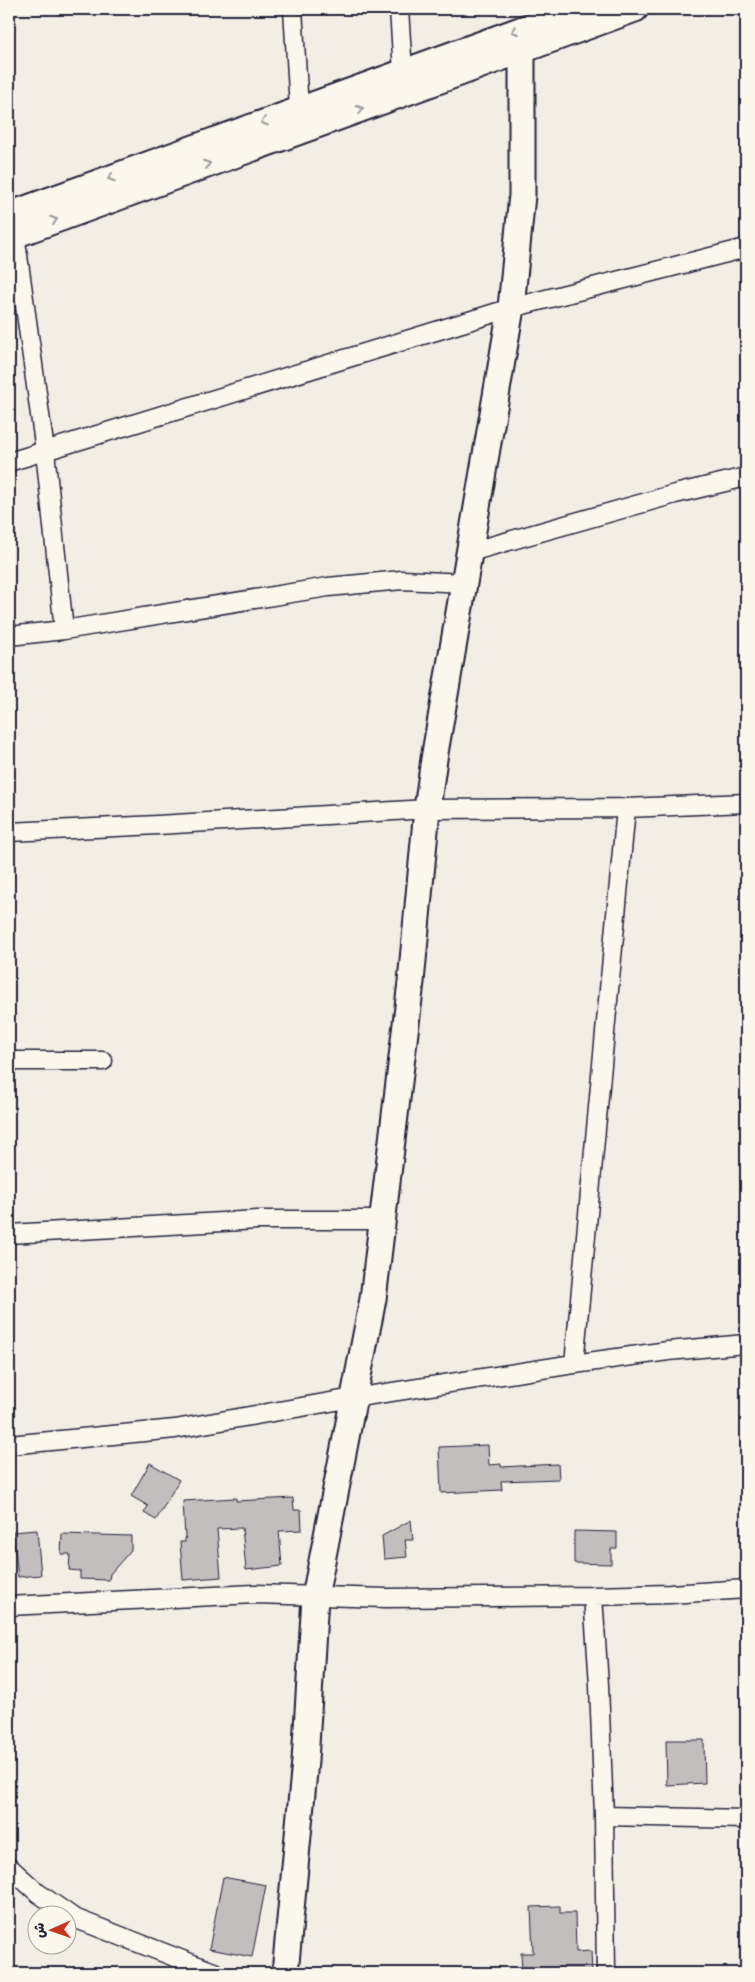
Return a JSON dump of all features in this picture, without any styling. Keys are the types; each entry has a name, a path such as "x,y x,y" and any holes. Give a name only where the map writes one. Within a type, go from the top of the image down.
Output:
{"street":[{"path":"293,9 299,109"},
{"path":"399,9 403,72"},
{"path":"11,229 299,109 403,72 565,17 635,9"},
{"path":"11,229 522,50 565,17"},
{"path":"285,1973 304,1761 314,1597 373,1299 410,982 427,809 511,308 522,195 522,50"},
{"path":"11,229 45,451 64,630"},
{"path":"9,462 511,308 746,248"},
{"path":"470,552 675,494 746,477"},
{"path":"9,636 64,630 328,586 402,580 465,583"},
{"path":"9,832 427,809 626,808 746,803"},
{"path":"574,1364 626,808"},
{"path":"9,1061 102,1061"},
{"path":"9,1234 258,1220 382,1220"},
{"path":"9,1445 175,1429 353,1398 574,1364 668,1351 746,1344"},
{"path":"9,1606 256,1594 386,1598 593,1596 670,1594 746,1589"},
{"path":"593,1596 599,1685 604,1816 606,1973"},
{"path":"604,1816 746,1819"},
{"path":"9,1867 38,1893 74,1918 216,1973"}],"building":[{"path":"488,1445 489,1465 501,1464 501,1467 558,1464 559,1479 501,1481 502,1490 441,1493 439,1447"},
{"path":"150,1463 179,1480 156,1520 144,1513 148,1506 131,1496"},
{"path":"236,1498 236,1501 293,1498 294,1510 301,1510 302,1530 279,1531 282,1566 246,1570 242,1528 217,1529 221,1577 183,1580 180,1542 185,1542 186,1538 183,1501"},
{"path":"411,1520 413,1540 405,1540 407,1557 384,1559 382,1536"},
{"path":"37,1530 41,1575 18,1577 13,1532"},
{"path":"574,1531 617,1532 617,1548 611,1549 611,1564 574,1563"},
{"path":"62,1534 131,1536 131,1550 110,1574 109,1580 80,1579 80,1571 69,1570 70,1554 61,1554"},
{"path":"666,1740 704,1740 705,1783 667,1785"},
{"path":"223,1877 266,1885 252,1957 209,1949"},
{"path":"560,1906 560,1913 575,1913 576,1952 591,1951 592,1973 522,1973 521,1953 533,1953 531,1907"}]}
